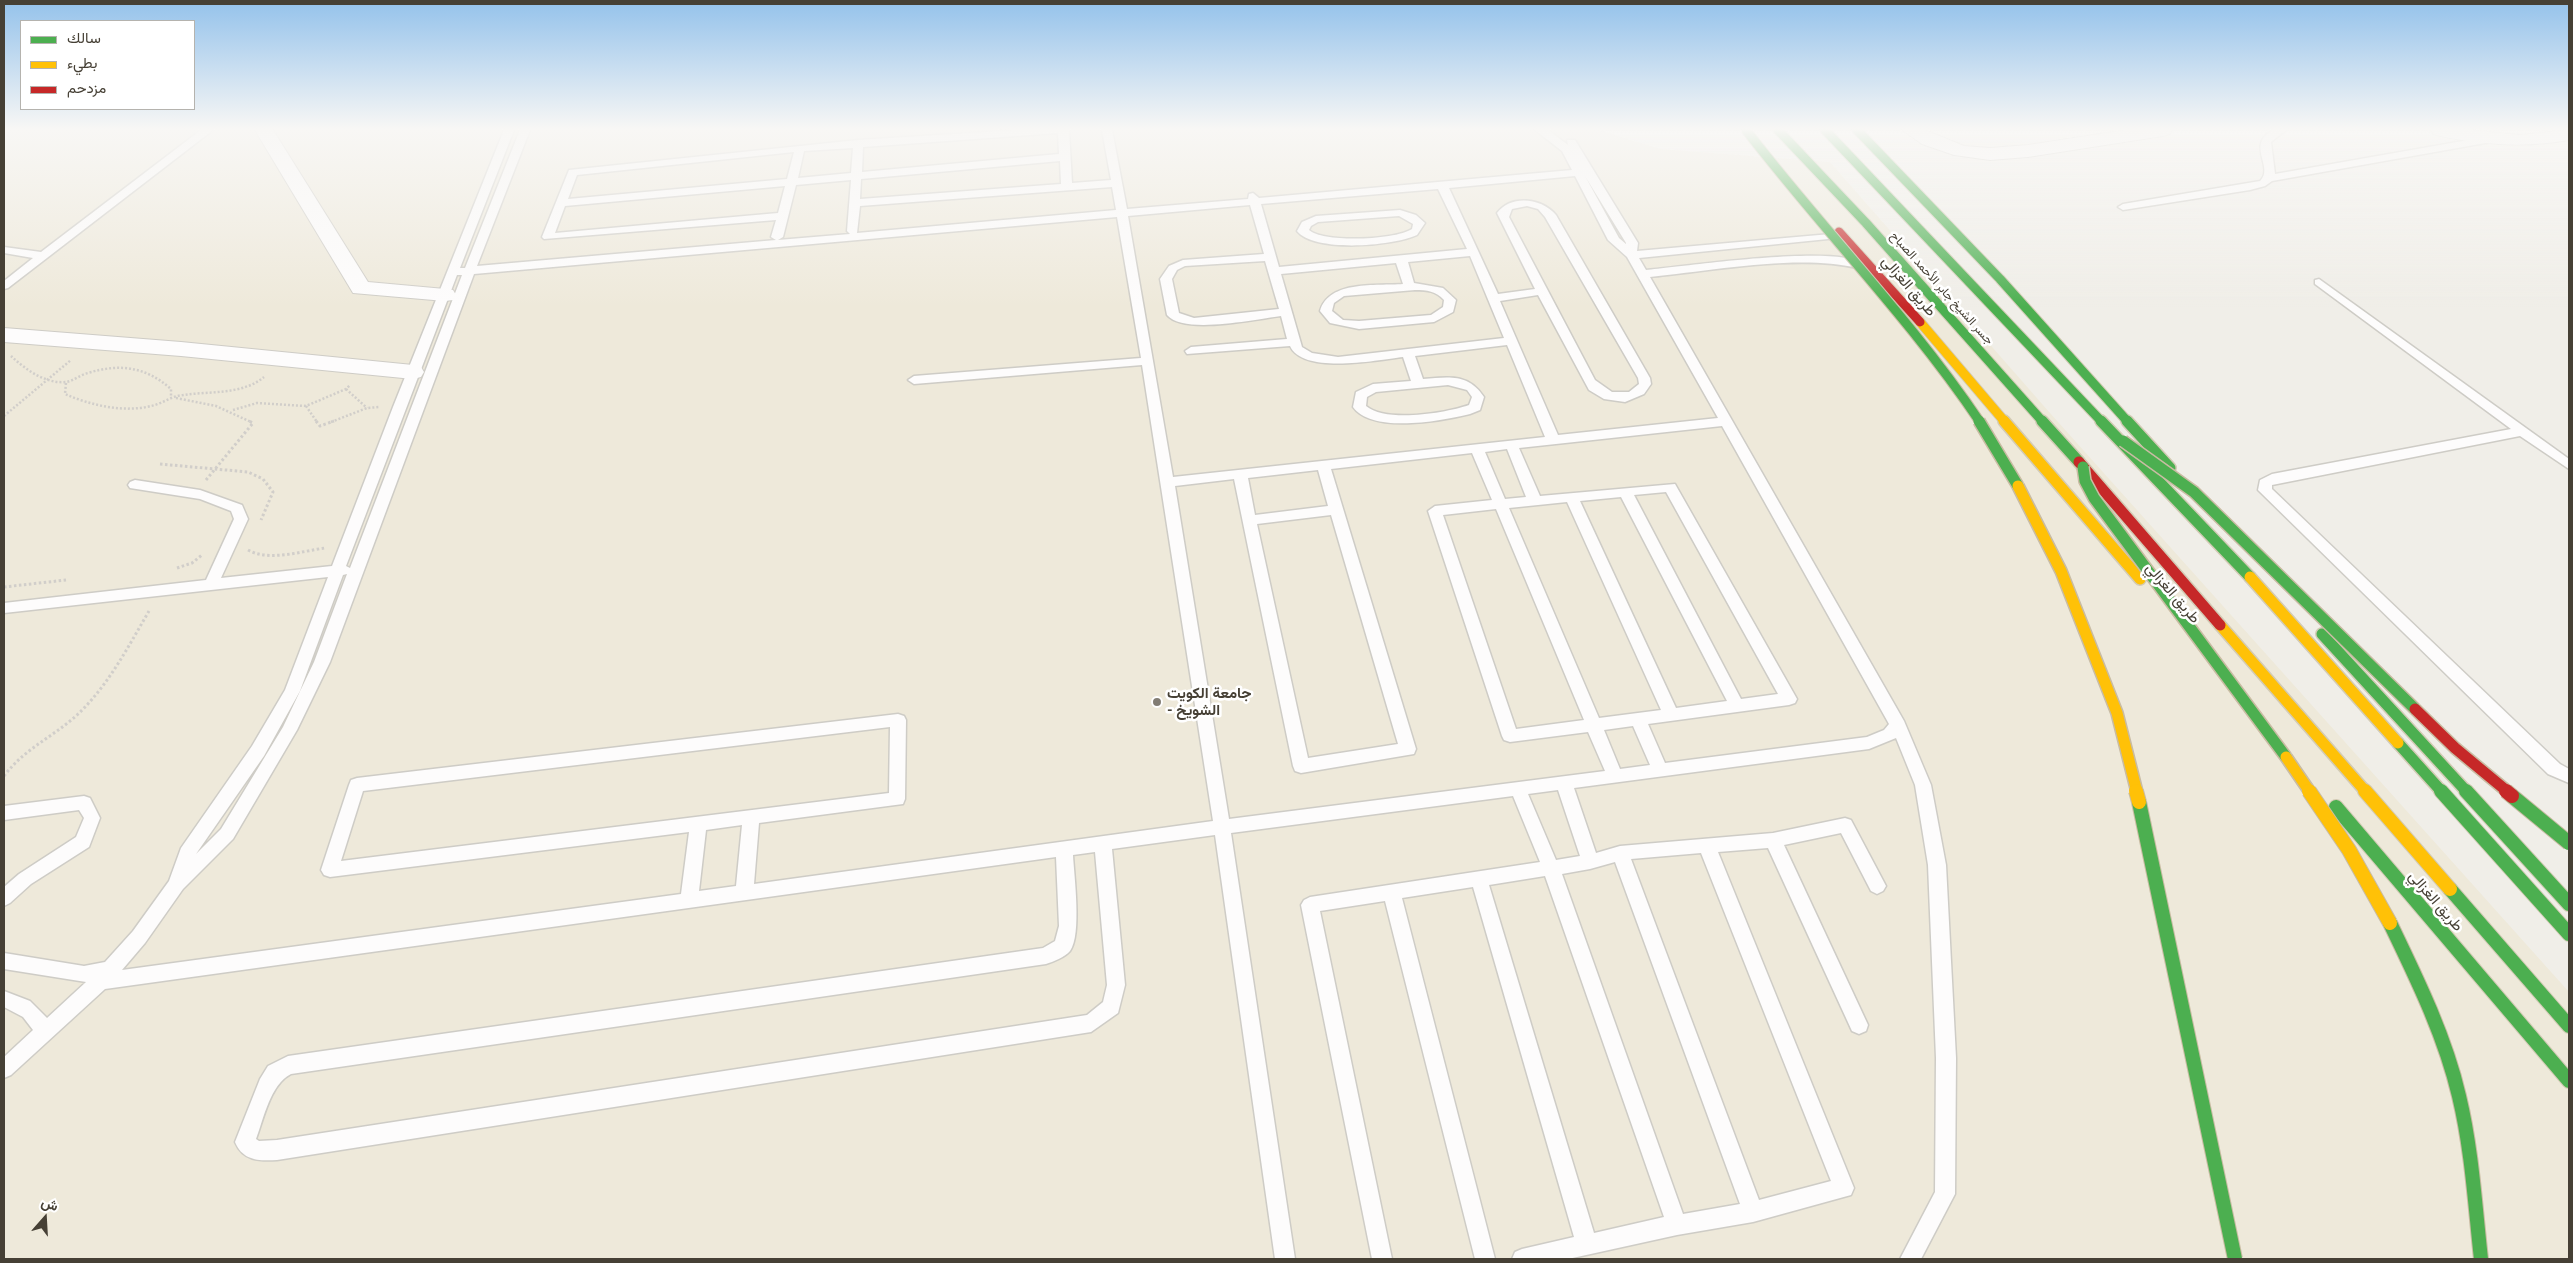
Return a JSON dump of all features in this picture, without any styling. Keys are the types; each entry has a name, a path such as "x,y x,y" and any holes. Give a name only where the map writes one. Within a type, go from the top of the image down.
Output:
{"main road":[{"path":"1791,189 1945,369 2004,458 2061,571 2117,713 2150,848 2235,1259"},
{"name":"طريق الغزالي","path":"1800,189 1876,271 2569,1081"},
{"name":"جسر الشيخ جابر الأحمد الصباح","path":"1834,189 2083,467"},
{"name":"جسر الشيخ جابر الأحمد الصباح","path":"1881,189 2123,441"},
{"path":"1914,189 2000,279 2081,371 2569,904"},
{"path":"2123,441 2194,492 2448,741 2569,843"},
{"path":"2123,441 2219,543 2569,934"},
{"name":"طريق الغزالي","path":"2083,467 2569,1026"},
{"path":"2083,467 2085,481 2094,498 2309,788 2340,834 2400,942 2433,1017 2458,1096 2474,1193 2481,1259"}],"street":[{"path":"300,189 361,288 445,295"},
{"path":"6,345 94,343 413,372"}],"lane":[{"path":"4,286 131,189"},
{"path":"177,884 180,868 191,845 258,751 292,690 413,372 486,189"},
{"path":"4,1069 105,976 139,937 177,884 205,859 227,834 289,730 322,662 356,568 502,189"},
{"path":"567,189 548,238 782,216"},
{"path":"561,204 719,189"},
{"path":"777,237 790,189"},
{"path":"853,231 855,189"},
{"path":"854,204 1043,189"},
{"path":"1117,189 1148,361 1222,827 1284,1259"},
{"path":"455,268 1364,189"},
{"path":"1254,199 1389,189"},
{"path":"1444,189 1494,298 1553,440"},
{"path":"1591,189 1614,240 1631,254 1643,274 1898,725 1923,784 1937,865 1946,1058 1945,1194 1910,1259"},
{"path":"2123,207 2238,189"},
{"path":"1254,199 1294,342 1297,349 1309,356 1338,361 1512,341"},
{"path":"1513,204 1535,204 1542,207 1550,215 1644,378 1645,384 1642,390 1637,394 1621,398 1604,394 1592,386 1542,291 1503,217 1504,210 1513,204"},
{"path":"472,267 777,237 1121,211"},
{"path":"1394,213 1412,216 1419,223 1417,230 1408,236 1346,241 1316,241 1305,235 1304,227 1316,219 1394,213"},
{"path":"1631,254 1842,235"},
{"path":"1346,241 1353,263"},
{"path":"4,250 43,256"},
{"path":"1275,271 1474,252"},
{"path":"1271,257 1184,263 1174,268 1166,279 1173,315 1182,320 1194,322 1287,312"},
{"path":"1401,259 1410,287"},
{"path":"1643,274 1796,259 1837,260 1876,271"},
{"path":"2319,282 2569,465"},
{"path":"1410,287 1430,287 1443,292 1450,300 1449,309 1434,318 1359,325 1341,323 1334,320 1326,311 1329,301 1341,294 1410,287"},
{"path":"1494,298 1542,291"},
{"path":"1222,333 1224,348"},
{"path":"1191,351 1294,342"},
{"path":"1408,352 1418,384"},
{"path":"914,380 1148,361"},
{"path":"1448,381 1464,384 1476,392 1478,402 1469,411 1462,413 1384,419 1370,416 1358,404 1361,395 1373,388 1418,384 1448,381"},
{"path":"1167,482 1727,421"},
{"path":"2523,431 2272,479 2265,483 2265,490 2554,769 2569,776"},
{"path":"1511,444 1535,501"},
{"path":"1477,448 1615,776"},
{"path":"1240,474 1301,766 1408,749 1323,465"},
{"path":"135,485 196,492 220,499 237,508 241,519 211,585"},
{"path":"1670,487 1789,699 1510,736 1435,511 1535,501 1670,487"},
{"path":"1626,492 1737,706"},
{"path":"1571,497 1671,714"},
{"path":"1250,520 1336,510"},
{"path":"4,608 356,568"},
{"path":"1638,719 1660,769"},
{"path":"898,720 897,799 698,824 330,870 358,785 898,720"},
{"path":"4,961 105,976 689,901 1222,827 1869,743 1890,734 1898,725"},
{"path":"1564,783 1590,862"},
{"path":"1518,788 1551,868 1677,1226"},
{"path":"4,813 84,803 92,818 83,842 25,879 4,898"},
{"path":"744,893 751,817"},
{"path":"689,901 698,824"},
{"path":"1382,1259 1310,905 1590,862 1620,853 1773,840 1845,825 1876,886"},
{"path":"1773,840 1859,1025"},
{"path":"1064,849 1068,926 1064,946 1046,956 288,1065 275,1072 267,1086 245,1142 256,1151 277,1150 1091,1023 1111,1008 1116,985 1103,843"},
{"path":"1522,1259 1753,1212 1844,1188 1707,847"},
{"path":"1620,853 1753,1212"},
{"path":"1478,879 1587,1245"},
{"path":"1392,892 1485,1259"},
{"path":"4,999 16,1002 30,1011 41,1022 44,1034"}],"path":[{"path":"4,416 45,380 94,343"},
{"path":"6,345 30,373 45,380 66,383 83,374 132,369 149,372 160,379 171,389 171,397"},
{"path":"66,383 65,394 108,406 148,407 159,405 171,397 249,386 262,379 275,359"},
{"path":"233,410 257,402 306,406 346,389 367,408 320,426 306,406"},
{"path":"171,397 211,402 233,410 253,423 196,492"},
{"path":"173,569 192,563 205,550"},
{"path":"4,776 12,762 85,707 115,668 153,604"}],"shaded area":[{"name":"جامعة الكويت - الشويخ","path":"4,189 1854,189 2050,413 2569,992 2569,1259 4,1259"}],"traffic: fast":[{"path":"1793,189 1925,346 1959,391 1990,437 2018,486"},
{"path":"1834,189 2079,462"},
{"path":"1881,189 2250,577"},
{"path":"1914,189 2000,279 2170,468"},
{"path":"2123,441 2194,492 2415,709"},
{"path":"2083,467 2085,481 2094,498 2286,757"},
{"path":"2322,634 2569,904"},
{"path":"2398,743 2569,934"},
{"path":"2512,796 2569,843"},
{"path":"2139,802 2235,1259"},
{"path":"2336,807 2569,1081"},
{"path":"2450,889 2569,1026"},
{"path":"2390,923 2438,1029 2459,1096 2470,1157 2481,1259"}],"traffic: slow":[{"path":"1920,322 2140,579"},
{"path":"2018,486 2061,571 2117,713 2139,802"},
{"path":"2250,577 2398,743"},
{"path":"2220,625 2450,889"},
{"path":"2286,757 2349,850 2390,923"}],"traffic: jam":[{"path":"1839,232 1920,322"},
{"path":"2079,462 2220,625"},
{"path":"2415,709 2455,748 2512,796"}],"place":[{"name":"جامعة الكويت - الشويخ","path":"1157,702"}]}
